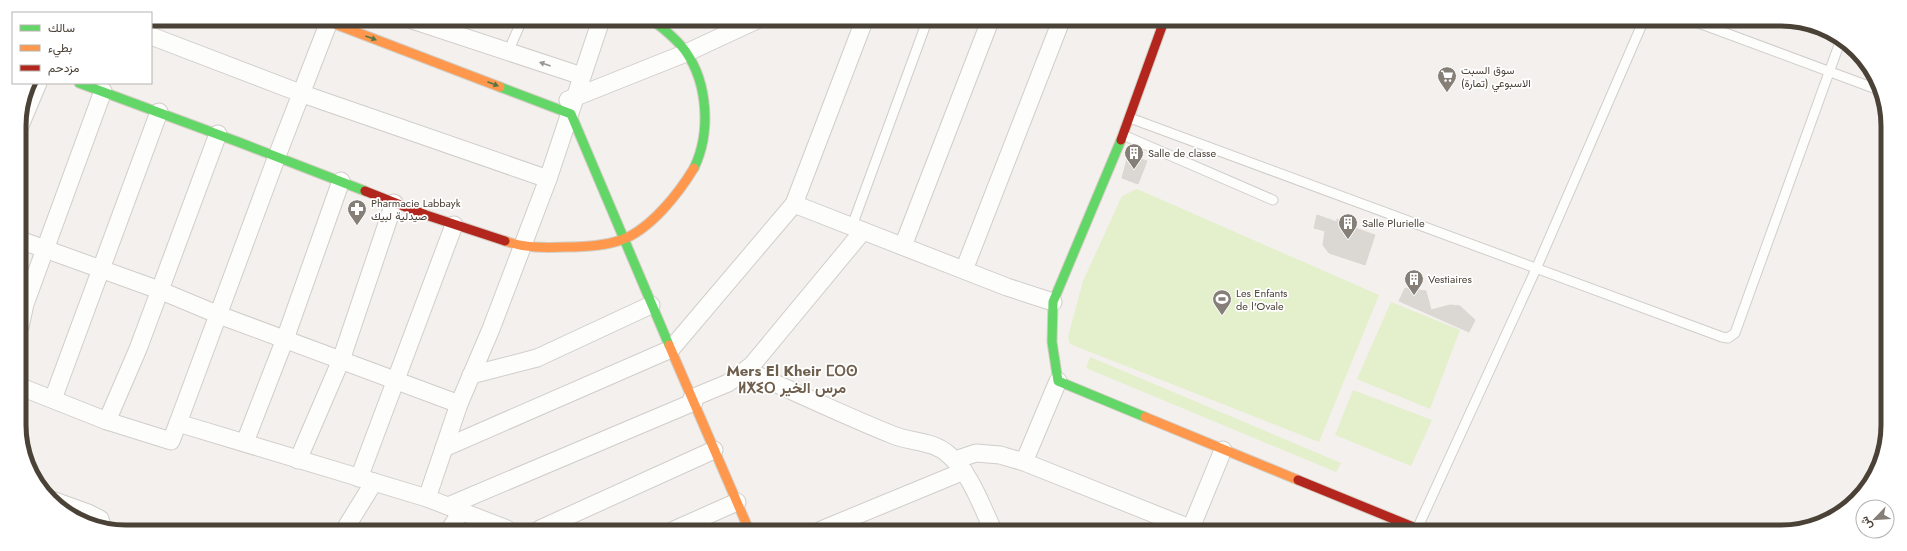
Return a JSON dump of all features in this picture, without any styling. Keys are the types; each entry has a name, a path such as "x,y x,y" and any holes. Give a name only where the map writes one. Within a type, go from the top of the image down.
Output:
{"street":[{"path":"26,389 107,421 171,441 219,315 325,26"},
{"path":"343,26 570,114 622,240 671,349 746,525"},
{"path":"430,26 582,76"},
{"path":"427,498 459,404 523,246 548,179 599,26"},
{"path":"82,84 277,156 394,203 454,225 523,246 546,248 569,247 622,240 657,215 673,198 698,160 704,140 705,114 701,90 686,53 674,39 659,26"},
{"path":"550,106 686,53 744,26"},
{"path":"444,448 671,349 794,204 862,26"},
{"path":"903,246 988,26"},
{"path":"964,270 1059,26"},
{"path":"1024,462 1058,381 1052,354 1051,326 1054,302 1130,118 1162,26"},
{"path":"152,36 300,93 548,179"},
{"path":"28,107 38,84"},
{"path":"26,301 103,91"},
{"path":"53,399 102,270 159,112"},
{"path":"107,421 138,349 218,134"},
{"path":"245,442 285,339 341,181"},
{"path":"298,460 341,360 394,203"},
{"path":"794,204 964,270 1054,302"},
{"path":"347,525 367,480 396,380 454,225"},
{"path":"454,509 728,383 746,370 858,228"},
{"path":"26,242 159,290 219,315 459,404"},
{"path":"471,375 537,358 651,305"},
{"path":"746,370 894,436 936,445 960,466 990,525"},
{"path":"1058,381 1222,450 1392,525"},
{"path":"178,423 427,498 496,525"},
{"path":"549,525 714,450"},
{"path":"1195,525 1222,450"},
{"path":"833,525 960,466 976,453 1000,455 1024,462 1184,525"},
{"path":"685,525 737,502"},
{"path":"67,505 88,513 100,519 100,522"},
{"path":"451,525 454,509"}],"lane":[{"path":"508,52 519,26"},
{"path":"858,228 925,26"},
{"path":"1422,525 1536,269 1641,26"},
{"path":"1707,26 1874,88"},
{"path":"1130,118 1722,337 1732,336 1735,333 1839,45"},
{"path":"1123,135 1273,200"}],"green space":[{"name":"Les Enfants de l'Ovale","path":"1137,189 1379,295 1319,442 1070,344 1068,337 1083,281 1122,196"},
{"path":"1391,302 1460,330 1430,409 1357,379"},
{"path":"1090,357 1341,463 1336,472 1086,368"},
{"path":"1353,390 1432,420 1411,466 1335,435"}],"building":[{"name":"Salle de classe","path":"1128,155 1147,161 1138,184 1122,178"},
{"name":"Salle Plurielle","path":"1317,215 1337,222 1337,219 1355,228 1375,235 1365,265 1329,253 1323,245 1325,231 1314,228"},
{"path":"1405,288 1426,291 1431,310 1450,305 1460,306 1475,320 1469,332 1399,301"}],"traffic: fast":[{"path":"660,26 670,34 686,52 699,79 703,94 705,124 703,140 694,168"},
{"path":"82,84 365,191"},
{"path":"500,87 571,114 669,345"},
{"path":"1121,140 1053,302 1052,342 1058,381 1145,417"}],"traffic: slow":[{"path":"340,26 500,87"},
{"path":"505,241 535,247 580,247 608,244 621,240 643,228 663,210 694,168"},
{"path":"669,345 747,525"},
{"path":"1145,417 1298,480"}],"traffic: jam":[{"path":"1121,140 1162,26"},
{"path":"365,191 426,215 505,241"},
{"path":"1298,480 1408,525"}],"place":[{"name":"سوق السبت الاسبوعي (تمارة)","path":"1447,93"},
{"name":"Salle de classe","path":"1134,170"},
{"name":"Pharmacie Labbayk صيدلية لبيك","path":"357,226"},
{"name":"Salle Plurielle","path":"1348,240"},
{"name":"Vestiaires","path":"1414,296"},
{"name":"Les Enfants de l'Ovale","path":"1222,316"}],"district":[{"name":"Mers El Kheir ⵎⵔⵙ ⵍⵅⵉⵔ مرس الخير","path":"792,380"}]}
